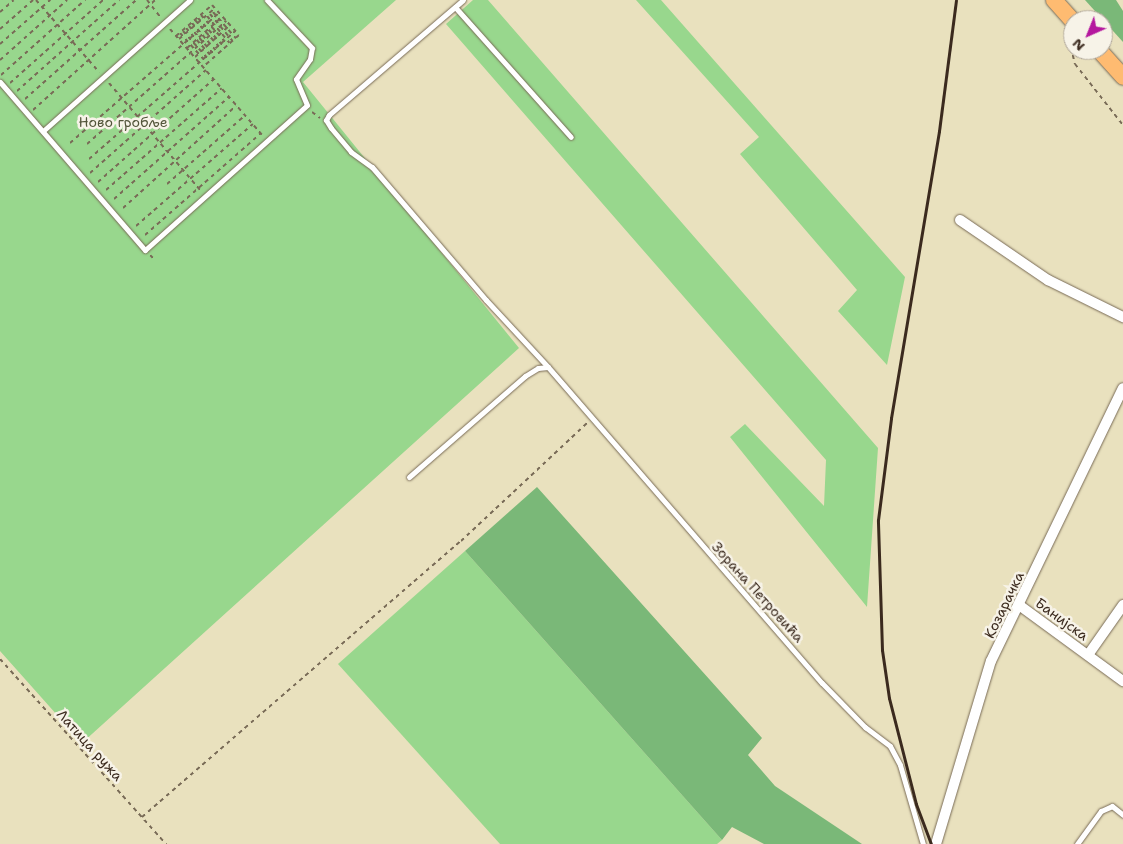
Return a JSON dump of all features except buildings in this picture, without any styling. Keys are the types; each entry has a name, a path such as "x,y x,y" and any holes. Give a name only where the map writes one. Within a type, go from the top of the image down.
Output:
{"main road":[{"path":"1054,0 1063,15"},
{"path":"1108,60 1123,76"}],"street":[{"path":"960,220 1048,280 1123,317"},
{"name":"Козарачка","path":"939,842 991,661 1123,388"},
{"name":"Банијска","path":"1019,605 1123,682"},
{"name":"Банијска","path":"1088,655 1123,605"}],"lane":[{"path":"42,131 190,0"},
{"path":"0,82 145,250 269,142 307,105 296,79 312,53 309,43 267,0"},
{"path":"463,0 455,7 571,137"},
{"name":"Зорана Петровића","path":"455,7 326,120 351,152 372,167 486,300 548,368 822,682 865,727 890,746 900,765 923,844"},
{"path":"409,477 525,376 538,368 548,368"},
{"path":"1077,844 1101,811 1112,806 1123,815"}],"path":[{"path":"0,12 14,0"},
{"path":"0,29 35,0 206,197"},
{"path":"0,44 50,0"},
{"path":"0,60 67,0"},
{"path":"1,75 85,0"},
{"path":"8,84 103,0"},
{"path":"17,91 120,0"},
{"path":"25,99 136,0"},
{"path":"147,0 269,142"},
{"path":"32,110 154,0"},
{"path":"176,36 210,7 240,35 203,66"},
{"path":"179,39 214,9"},
{"path":"205,11 216,30 233,40"},
{"path":"201,14 217,22 225,40 229,44"},
{"path":"218,14 236,38"},
{"path":"70,143 218,14"},
{"path":"198,17 225,48"},
{"path":"187,48 222,17"},
{"path":"195,20 222,50"},
{"path":"87,144 226,21"},
{"path":"192,22 218,53"},
{"path":"195,57 230,25"},
{"path":"187,26 214,57"},
{"path":"182,30 210,61"},
{"path":"89,159 235,31"},
{"path":"179,33 207,63"},
{"path":"1074,60 1075,64 1123,126"},
{"path":"90,173 206,70"},
{"path":"98,182 214,79"},
{"path":"106,190 222,88"},
{"path":"114,199 229,97"},
{"path":"123,208 237,106"},
{"path":"167,184 245,115"},
{"path":"136,226 253,124"},
{"path":"145,235 261,133"},
{"path":"142,817 460,541 591,419"},
{"name":"Латица ружа","path":"0,659 166,844"}],"green space":[{"name":"Ново гробље","path":"0,0 396,0 303,82 519,348 82,743 0,651"},
{"path":"473,0 488,0 878,448 867,607 730,437 745,424 824,506 826,460 446,24"},
{"path":"636,0 661,0 905,277 887,365 838,311 857,290 740,154 759,137"},
{"path":"1085,0 1116,0 1123,11 1123,42 1113,31 1113,10 1094,10"},
{"path":"537,487 762,738 748,755 775,786 862,844 764,844 732,827 722,840 465,551"},
{"path":"465,551 722,840 717,844 500,844 338,664"}],"railway":[{"path":"931,844 916,804 889,698 882,650 878,520 891,418 939,131 956,0"}]}
